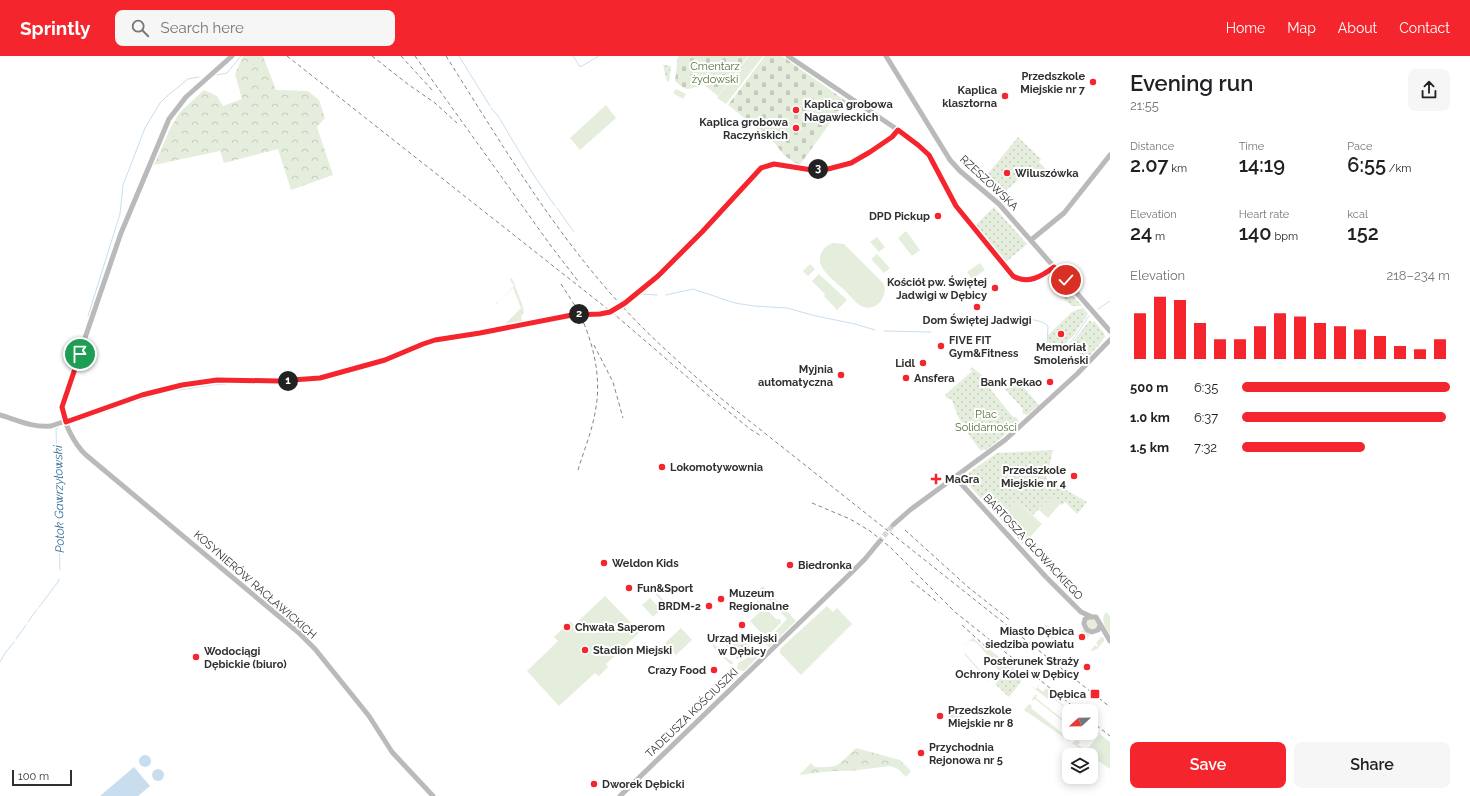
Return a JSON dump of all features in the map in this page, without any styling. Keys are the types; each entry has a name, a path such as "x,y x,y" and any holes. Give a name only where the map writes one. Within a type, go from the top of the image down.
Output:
{"street":[{"name":"KOSYNIERÓW RACŁAWICKICH","path":"232,56 186,97 169,119 159,140 111,259 62,408 66,422 77,446 86,455 304,638 315,649 369,716 395,756 434,796"},
{"path":"788,56 898,130 929,155 956,206 1013,276 1022,280 1033,279 1041,277 1054,267"},
{"name":"RZESZOWSKA","path":"886,56 950,160 960,171 999,204 1110,331"},
{"path":"0,415 36,426 51,426 142,395 182,385 217,380 278,381 320,378 385,360 435,340 572,315 600,314 610,312 625,303 658,276 702,232 761,168 774,164 812,170 828,169 851,163 892,137 898,130"},
{"path":"1031,240 1064,212 1110,155"},
{"path":"893,525 910,510 1006,440 1078,374 1110,340"},
{"name":"BARTOSZA GŁOWACKIEGO","path":"955,477 1043,574 1081,612 1090,616"},
{"name":"TADEUSZA KOŚCIUSZKI","path":"620,796 852,572 879,542"},
{"name":"BARTOSZA GŁOWACKIEGO","path":"1081,612 1085,621"},
{"path":"1090,616 1098,618 1100,625 1108,638 1096,631 1092,632 1087,630 1084,626 1085,621 1090,616"},
{"path":"1096,631 1100,625"}],"green space":[{"path":"243,56 263,56 276,90 308,91 319,100 325,118 317,127 333,175 291,190 278,149 224,163 220,151 154,165 171,127 180,112 204,90 217,96 223,106 242,99 235,74"},
{"name":"Cmentarz żydowski","path":"678,56 748,56 718,96 703,84 688,89 682,87 675,81"},
{"path":"749,56 763,56 726,104 717,98"},
{"path":"765,56 782,56 846,101 799,166 784,155 772,140 728,105"},
{"path":"663,65 671,66 669,81 667,82"},
{"path":"676,89 686,94 683,99 673,93"},
{"path":"606,105 616,118 580,150 570,138"},
{"path":"1018,137 1041,159 1039,162 1046,169 1039,176 1032,170 1022,179 1019,179 1000,196 982,181"},
{"path":"994,207 1027,244 1006,262 976,225"},
{"path":"906,231 920,250 912,256 898,238"},
{"path":"877,237 885,247 879,252 870,242"},
{"path":"829,244 844,244 884,284 884,294 876,306 866,308 859,305 824,270 820,263 820,256"},
{"path":"877,254 890,268 884,273 871,259"},
{"path":"980,263 985,270 972,279 967,272"},
{"path":"810,264 815,269 808,276 803,271"},
{"path":"819,274 847,300 837,310 824,296 825,294 812,281"},
{"path":"1053,274 1082,306 1072,306 1054,290 1055,289 1047,278"},
{"path":"512,278 522,304 524,313 521,316 522,321 520,323 501,326 504,325 521,308 513,288 498,303 514,286 510,280"},
{"path":"1083,308 1088,314 1074,335 1060,349 1054,349 1050,346 1048,335 1072,312"},
{"path":"1090,320 1092,323 1094,321 1104,333 1105,337 1085,361 1080,353 1067,350 1063,351"},
{"name":"Plac Solidarności","path":"972,367 985,378 983,380 1013,417 1016,417 1019,421 999,440 986,450 984,449 981,451 963,426 957,415 952,400 949,398 947,399 945,395 972,371 970,369"},
{"path":"1018,379 1021,380 1019,382 1039,405 1027,415 1022,413 1023,409 1005,389"},
{"path":"1053,450 1046,478 1087,502 1077,514 1065,502 1062,505 1052,496 1033,515 1016,500 1004,513 1030,537 1023,544 966,482 967,474 997,453"},
{"path":"1052,495 1061,503 1048,518 1039,510"},
{"path":"1016,500 1042,524 1030,537 1004,513"},
{"path":"649,584 668,605 668,607 648,586"},
{"path":"763,586 796,621 769,647 764,643 766,641 769,642 775,636 773,634 787,619 760,591 759,594 756,592"},
{"name":"Stadion Miejski","path":"605,596 640,632 606,664 608,667 599,676 595,673 559,706 527,671 558,641 554,637 570,621 574,625"},
{"path":"650,598 661,610 653,617 642,605"},
{"path":"758,600 776,619 780,619 781,623 766,637 750,621 761,611 755,604"},
{"path":"827,606 833,612 837,608 852,624 801,675 780,653 780,649"},
{"path":"1106,612 1110,616 1110,635 1103,621"},
{"path":"1092,618 1096,620 1098,624 1096,628 1092,630 1088,628 1086,624 1088,620"},
{"path":"1045,625 1058,634 1053,639 1044,633 1040,637 1037,635"},
{"path":"681,628 692,640 676,655 665,643"},
{"path":"1083,629 1090,635 1085,640 1079,635"},
{"path":"740,632 746,638 744,640 752,650 747,655 736,659 737,656 726,645"},
{"path":"1101,637 1104,638 1104,641 1097,649 1092,651 1091,650 1095,645 1097,647 1098,645 1096,643"},
{"path":"973,638 987,651 989,649 1023,676 1021,678 1021,682 996,665 976,642 970,641 962,646"},
{"path":"713,644 716,645 729,660 732,661 733,664 730,664 713,647"},
{"path":"758,649 762,653 744,671 737,668 738,663 749,657 753,658"},
{"path":"964,652 990,681 987,680"},
{"path":"997,665 1021,682 1009,697 995,684 1002,676 995,666"},
{"path":"1026,682 1036,689 1040,683 1038,688 1043,692 1046,688 1062,705 1051,697 1048,699"},
{"path":"1035,695 1037,695 1036,698 1062,718 1062,720 1035,699 1033,701 1032,699"},
{"path":"1029,704 1032,706 1031,708 1062,733 1062,736 1024,710"},
{"path":"959,705 966,713 955,724 948,716"},
{"path":"1098,733 1110,742 1110,769 1098,761 1098,748 1088,748 1095,740 1098,740"},
{"path":"1077,740 1080,742 1078,745 1082,748 1079,748 1072,743"},
{"path":"856,748 900,760 911,771 906,777 898,769 890,766 799,775 811,763 815,767 834,766 842,762"}],"water":[{"path":"143,755 147,755 151,761 147,767 143,767 139,763 139,759"},
{"path":"134,767 150,786 138,796 100,796"},
{"path":"156,769 160,769 164,775 160,781 156,781 152,777 152,773"}],"waterway":[{"path":"217,75 227,73 241,56"},
{"path":"459,56 490,106"},
{"path":"573,56 580,67 599,56"},
{"path":"88,316 120,214 123,185 145,128 160,103 166,97 188,79 199,77"},
{"path":"491,108 498,116 531,171 555,206"},
{"path":"557,208 574,232"},
{"name":"Potok Gawrzyłowski","path":"666,295 693,289 735,303 787,308 875,330"},
{"name":"Potok Gawrzyłowski","path":"631,301 641,294 657,295"},
{"name":"Potok Gawrzyłowski","path":"1098,309 1110,301"},
{"name":"Potok Gawrzyłowski","path":"1002,324 1025,320 1043,323 1048,326 1047,345 1052,350 1059,351 1068,345 1089,316"},
{"name":"Potok Gawrzyłowski","path":"884,331 931,332"},
{"name":"Potok Gawrzyłowski","path":"242,383 297,384"},
{"name":"Potok Gawrzyłowski","path":"173,391 226,384"},
{"name":"Potok Gawrzyłowski","path":"133,402 167,392"},
{"name":"Potok Gawrzyłowski","path":"77,421 114,409"},
{"name":"Potok Gawrzyłowski","path":"58,428 56,429 60,570"},
{"name":"Potok Gawrzyłowski","path":"39,607 59,579"},
{"name":"Potok Gawrzyłowski","path":"28,622 37,609"},
{"name":"Potok Gawrzyłowski","path":"16,639 26,625"},
{"name":"Potok Gawrzyłowski","path":"0,662 14,642"}],"tunnel":[{"path":"879,542 893,525"}],"railway":[{"path":"287,56 614,314 707,394 750,429 761,436"},
{"path":"372,56 435,103 457,123"},
{"path":"401,56 433,91"},
{"path":"415,56 551,246 578,281"},
{"path":"446,56 502,145 561,232 605,287 647,332 723,400 1110,707"},
{"path":"561,284 574,304 584,324"},
{"path":"578,470 593,423 598,385 593,351 582,319"},
{"path":"594,345 613,382 623,418"},
{"path":"812,503 850,519 870,531 890,547 955,612 1040,680"},
{"path":"905,530 968,587 1011,621"},
{"path":"911,581 939,603"},
{"path":"744,591 748,595"},
{"path":"962,625 987,648"},
{"path":"1036,677 1070,704"},
{"path":"1098,727 1110,736"}],"place":[{"name":"Przedszkole Miejskie nr 7","path":"1093,82"},
{"name":"Kaplica klasztorna","path":"1005,96"},
{"name":"Kaplica grobowa Nagawieckich","path":"796,110"},
{"name":"Kaplica grobowa Raczyńskich","path":"796,128"},
{"name":"Wiluszówka","path":"1007,173"},
{"name":"DPD Pickup","path":"938,216"},
{"name":"Kościół pw. Świętej Jadwigi w Dębicy","path":"995,288"},
{"name":"Dom Świętej Jadwigi","path":"977,307"},
{"name":"Memoriał Smoleński","path":"1061,334"},
{"name":"FIVE FIT Gym&Fitness","path":"941,346"},
{"name":"Lidl","path":"923,363"},
{"name":"Myjnia automatyczna","path":"841,375"},
{"name":"Ansfera","path":"906,378"},
{"name":"Bank Pekao","path":"1050,382"},
{"name":"Lokomotywownia","path":"662,467"},
{"name":"Przedszkole Miejskie nr 4","path":"1074,476"},
{"name":"MaGra","path":"936,479"},
{"name":"Weldon Kids","path":"604,563"},
{"name":"Biedronka","path":"790,565"},
{"name":"Fun&Sport","path":"629,588"},
{"name":"Muzeum Regionalne","path":"721,599"},
{"name":"BRDM-2","path":"709,606"},
{"name":"Urząd Miejski w Dębicy","path":"742,625"},
{"name":"Chwała Saperom","path":"567,627"},
{"name":"Miasto Dębica siedziba powiatu","path":"1082,637"},
{"name":"Stadion Miejski","path":"585,650"},
{"name":"Wodociągi Dębickie (biuro)","path":"196,657"},
{"name":"Posterunek Straży Ochrony Kolei w Dębicy","path":"1087,667"},
{"name":"Crazy Food","path":"714,670"},
{"name":"Dębica","path":"1095,694"},
{"name":"Przedszkole Miejskie nr 8","path":"940,716"},
{"name":"Przychodnia Rejonowa nr 5","path":"921,753"},
{"name":"Dworek Dębicki","path":"594,784"}],"route":[{"path":"80,354 62,407 66,422 142,395 182,385 217,380 278,381 320,378 385,360 435,340 513,327 572,315 606,313 615,310 625,303 658,276 702,232 758,169 774,164 812,170 843,166 855,162 892,137 898,130 929,155 956,206 1015,278 1026,280 1041,277 1054,267 1066,280"}]}
